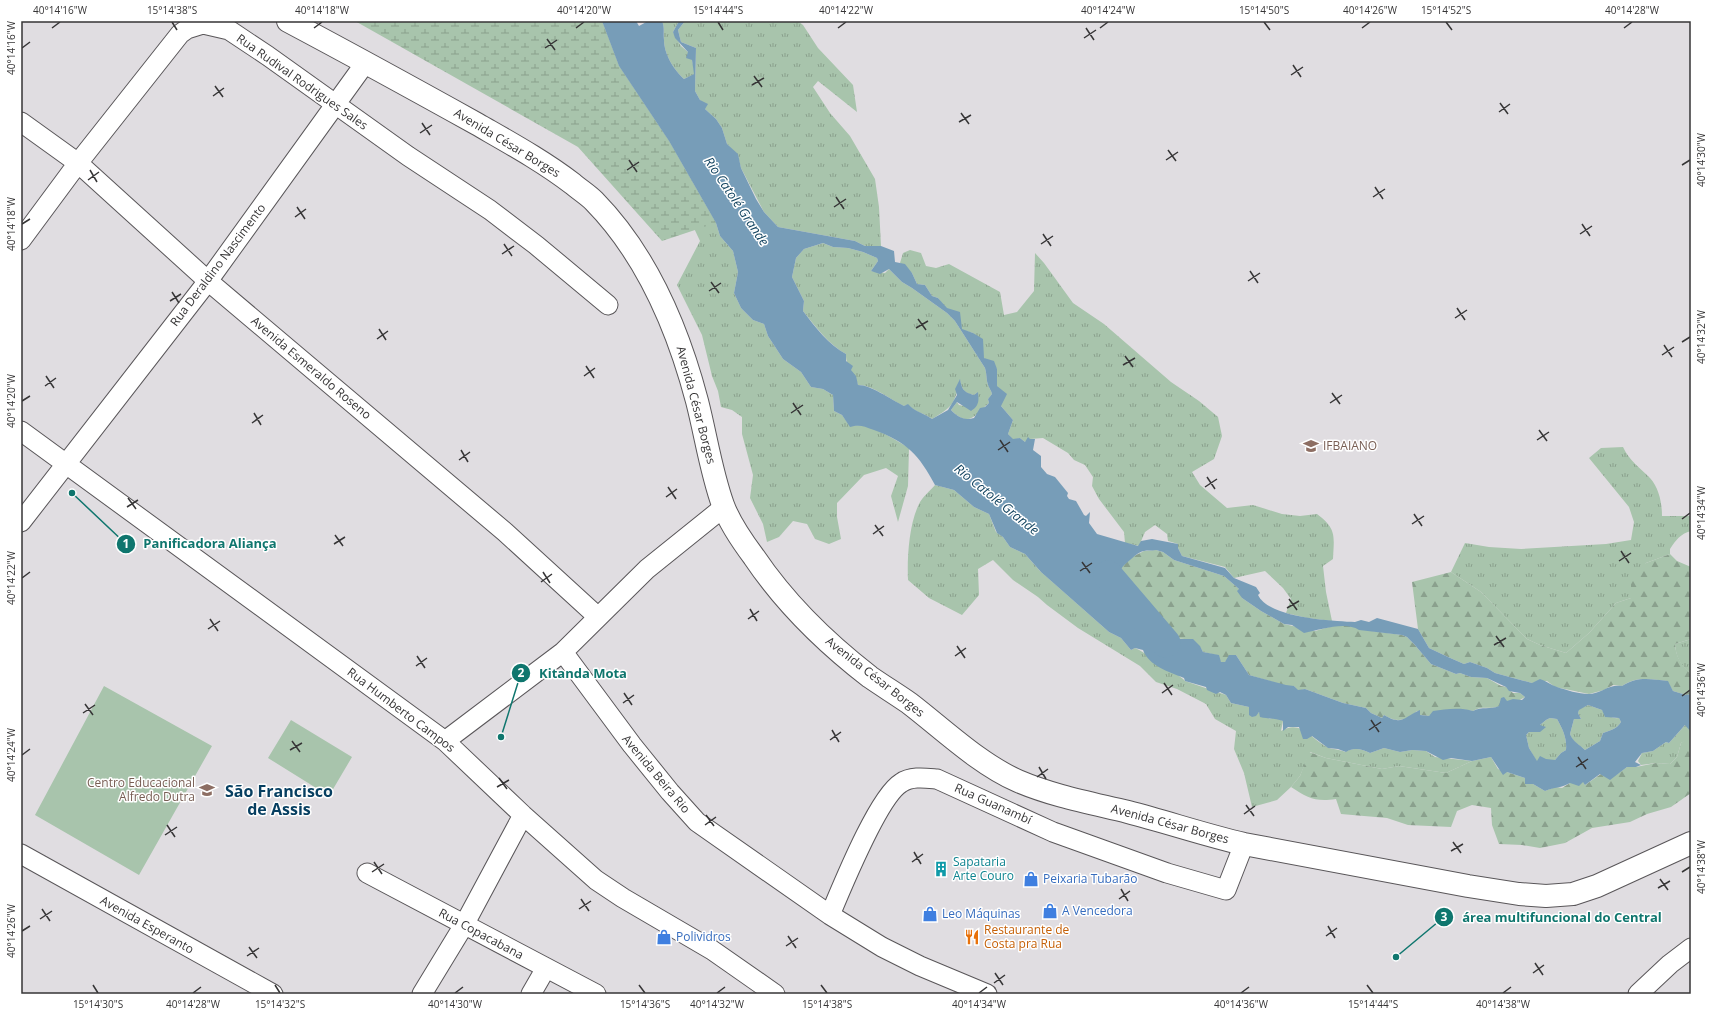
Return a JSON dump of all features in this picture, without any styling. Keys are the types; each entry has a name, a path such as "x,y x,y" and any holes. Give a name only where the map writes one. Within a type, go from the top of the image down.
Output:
{"street":[{"name":"Avenida César Borges","path":"288,21 366,62 521,149 562,175 593,199 616,227 641,262 663,301 680,345 697,400 724,507 736,533 768,579 804,618 836,649 871,677 908,702 988,763 1017,780 1067,798 1127,812 1244,844 1468,886 1519,894 1546,896 1573,894 1597,886 1691,843"},
{"name":"Rua Rudival Rodrigues Sales","path":"21,240 78,163 180,34 187,29 203,24 229,30 408,156 490,210 536,245 608,305"},
{"name":"Rua Deraldino Nascimento","path":"21,522 208,281 366,62"},
{"name":"Avenida Esmeraldo Roseno","path":"21,122 78,163 208,281 505,532 598,618"},
{"name":"Rua Humberto Campos","path":"21,431 445,741 523,815 596,880 623,898 712,950 776,994"},
{"path":"445,741 563,652 647,569 724,507"},
{"name":"Avenida Beira Rio","path":"563,652 632,745 670,792 697,822 830,915 882,947 920,966 986,994"},
{"name":"Rua Guanambí","path":"830,915 872,823 894,788 902,782 919,778 937,779 1054,832 1167,873 1226,890 1244,844"},
{"path":"422,994 464,926 523,815"},
{"name":"Avenida Esperanto","path":"21,854 273,994"},
{"name":"Rua Copacabana","path":"366,874 596,994"},
{"path":"1638,994 1670,964 1691,948"},
{"path":"531,994 546,968"}],"green space":[{"path":"355,21 602,21 619,66 669,141 716,223 662,241 578,147"},
{"path":"574,21 602,21 619,66 669,141 716,223 720,236 733,251 738,272 734,293 741,308 753,320 764,324 768,336 783,359 801,372 811,387 823,389 833,395 834,411 842,415 850,426 857,425 873,428 909,448 908,486 898,522 891,496 898,476 886,468 864,475 837,503 837,517 841,539 829,544 815,539 807,524 793,521 779,537 767,542 763,524 750,498 753,475 742,434 742,417 732,410 721,407 702,335 677,285 700,241 685,209 672,193 652,162 627,136 609,97 602,87 589,76 591,59 589,47 584,35"},
{"path":"662,21 679,21 673,32 681,46 688,52 692,60 695,74 684,79 673,66 664,45"},
{"path":"685,21 798,21 803,25 818,48 853,85 857,112 818,81 813,87 830,113 850,136 875,179 879,207 881,246 865,246 855,241 778,227 764,212 741,168 738,156 727,144 722,128 716,119 705,109 695,91 696,48 681,42 678,30"},
{"path":"823,243 833,247 848,248 863,252 877,258 878,261 871,271 885,273 889,269 902,282 947,313 955,321 985,368 987,383 992,394 988,399 989,403 971,418 962,418 957,415 951,410 957,402 959,405 964,406 978,392 974,395 966,392 963,389 960,380 952,404 945,411 932,419 908,405 904,406 869,387 858,385 847,362 846,354 834,346 817,329 803,311 804,301 792,277 796,258 804,249"},
{"path":"910,250 921,253 926,266 936,268 949,264 1000,292 1004,315 1017,312 1034,291 1035,253 1073,303 1104,324 1171,382 1199,401 1218,417 1222,436 1214,459 1192,472 1200,485 1227,508 1253,505 1282,514 1300,516 1317,514 1328,524 1334,539 1333,559 1323,566 1326,592 1332,621 1307,618 1286,613 1291,599 1283,588 1265,571 1234,578 1225,567 1182,556 1178,548 1178,544 1168,541 1167,534 1155,525 1145,532 1139,546 1125,543 1124,532 1099,499 1092,486 1093,477 1085,465 1074,460 1068,453 1043,438 1030,439 1025,442 1020,438 1013,440 1008,434 1013,420 1001,406 997,386 997,369 984,358 973,333 962,330 938,298 932,296 925,285 917,284 912,273 900,263 903,253"},
{"path":"1623,447 1625,452 1656,486 1661,501 1662,516 1691,516 1691,531 1676,540 1670,549 1670,554 1646,563 1631,598 1616,603 1589,633 1566,653 1540,645 1527,639 1481,592 1451,572 1465,543 1489,547 1521,549 1606,544 1631,540 1634,522 1629,507 1589,458 1601,448"},
{"path":"935,485 954,490 974,507 989,514 996,532 1003,537 1010,547 1025,554 1040,571 1109,632 1121,638 1131,650 1135,648 1153,658 1185,681 1226,695 1231,703 1249,707 1270,719 1274,717 1283,721 1281,731 1294,727 1306,732 1327,747 1345,752 1351,749 1358,749 1370,753 1384,748 1400,752 1412,750 1426,751 1435,757 1472,761 1446,773 1399,766 1382,769 1326,758 1310,752 1300,776 1291,787 1277,800 1252,807 1244,773 1234,749 1236,731 1215,719 1206,704 1177,689 1156,682 1140,666 1078,628 1013,580 993,560 978,569 979,595 962,615 929,598 908,580 908,552 913,521 920,501"},
{"path":"1156,550 1163,552 1174,560 1224,576 1239,589 1242,598 1284,624 1315,631 1333,626 1354,626 1372,631 1402,635 1407,637 1414,644 1431,664 1456,674 1460,673 1471,677 1487,678 1501,686 1506,687 1513,693 1520,693 1525,697 1518,701 1500,702 1500,706 1480,708 1473,711 1451,710 1438,712 1429,716 1420,715 1420,711 1417,711 1405,719 1397,720 1384,715 1382,718 1371,713 1366,708 1343,703 1305,689 1298,691 1294,686 1286,686 1249,675 1236,655 1225,662 1221,662 1216,655 1203,652 1199,646 1193,642 1186,639 1179,639 1171,628 1163,625 1155,610 1143,614 1132,608 1134,601 1127,592 1127,586 1120,575 1122,566 1134,556 1144,551"},
{"path":"1670,554 1677,561 1691,567 1691,639 1675,644 1680,660 1691,674 1691,694 1686,695 1673,691 1667,681 1649,679 1638,679 1622,686 1613,685 1604,690 1589,694 1555,687 1547,681 1532,683 1495,673 1487,668 1470,662 1464,664 1429,648 1418,629 1412,582 1451,572 1481,592 1527,639 1540,645 1566,653 1589,633 1616,603 1631,598 1631,578 1646,563"},
{"path":"1691,639 1691,674 1679,660 1676,653 1675,644"},
{"path":"104,686 212,746 139,875 35,815"},
{"path":"1588,705 1602,710 1609,716 1619,718 1621,722 1616,728 1603,733 1600,741 1585,750 1574,741 1570,734 1574,719 1581,719 1578,713 1579,709"},
{"path":"1550,718 1557,719 1561,727 1565,738 1566,750 1555,760 1537,762 1529,748 1526,735 1529,732 1540,732 1540,725"},
{"path":"291,720 352,757 329,796 268,758"},
{"path":"1686,724 1691,732 1691,738 1681,743 1677,757 1670,764 1656,763 1641,765 1638,761 1642,753 1653,751 1666,742 1669,743"},
{"path":"1688,738 1691,738 1691,793 1671,807 1647,814 1630,822 1592,828 1565,843 1540,848 1522,845 1499,844 1492,825 1491,808 1472,805 1457,811 1451,827 1408,825 1387,818 1341,814 1336,799 1322,800 1312,798 1291,787 1300,776 1309,752 1326,758 1382,769 1399,766 1446,773 1472,761 1491,757 1498,769 1525,778 1525,784 1533,784 1545,791 1555,787 1562,788 1570,783 1583,781 1585,785 1601,774 1616,775 1627,767 1636,767 1656,763 1670,764 1677,757 1681,743"}],"water":[{"path":"602,21 636,21 639,26 648,21 662,21 664,45 673,66 684,79 694,74 692,60 686,58 688,52 675,38 673,32 679,21 685,21 678,30 681,42 696,48 695,91 700,100 708,104 705,109 716,119 722,128 727,144 738,154 741,168 764,212 778,227 855,241 865,246 881,246 894,251 895,262 905,264 912,273 917,284 925,285 932,296 938,298 947,308 960,312 962,329 983,339 984,358 994,361 997,369 997,386 1007,394 1001,406 1013,420 1008,434 1013,439 1020,438 1025,442 1028,437 1030,439 1035,439 1033,450 1041,456 1041,467 1047,474 1055,477 1068,493 1067,496 1069,499 1076,501 1084,515 1086,516 1090,512 1089,523 1097,534 1138,546 1141,541 1152,539 1178,544 1178,548 1182,556 1225,568 1234,578 1256,587 1260,593 1258,595 1264,603 1275,609 1302,617 1332,621 1355,622 1361,620 1369,622 1377,618 1418,629 1429,648 1448,657 1464,664 1470,662 1487,668 1495,673 1532,683 1540,679 1555,686 1577,693 1593,694 1613,686 1622,686 1638,679 1668,681 1673,691 1686,695 1691,694 1691,732 1685,725 1669,743 1666,742 1653,751 1642,753 1635,762 1641,765 1636,767 1627,767 1610,780 1600,774 1585,785 1583,782 1579,786 1570,783 1545,791 1533,784 1525,784 1525,778 1507,772 1503,775 1491,757 1472,761 1451,758 1443,760 1426,751 1412,750 1400,752 1384,748 1370,753 1358,749 1352,749 1346,752 1328,748 1312,736 1307,739 1303,739 1299,727 1288,727 1283,731 1283,721 1260,717 1259,712 1256,716 1252,717 1249,715 1249,707 1231,703 1226,695 1220,692 1216,694 1207,690 1206,687 1185,681 1184,678 1160,668 1146,656 1143,650 1135,648 1131,650 1121,638 1109,632 1041,572 1025,554 1010,547 1003,537 997,533 989,514 974,507 954,490 935,485 923,465 911,451 895,439 865,427 850,427 842,415 834,411 833,395 823,389 811,387 801,372 783,359 768,336 764,324 753,320 741,308 734,293 738,272 733,251 720,236 716,223 669,141 619,66","holes":["823,243 833,247 848,248 863,252 877,258 878,261 871,271 880,274 889,269 902,282 947,313 955,321 985,368 987,383 992,394 988,399 989,403 985,407 980,408 974,418 964,419 956,415 951,410 957,402 971,411 976,407 978,401 978,392 974,395 967,393 962,388 960,379 955,389 957,395 948,410 932,419 908,404 904,406 869,387 858,385 856,376 851,370 853,366 846,361 846,354 828,341 803,311 804,301 792,277 796,258 804,249","1156,550 1163,552 1174,560 1224,576 1239,589 1237,591 1242,598 1284,624 1292,625 1304,633 1332,627 1347,626 1359,630 1402,635 1407,637 1431,664 1456,674 1460,673 1471,677 1487,678 1506,687 1509,691 1520,693 1525,697 1522,700 1513,699 1507,701 1504,697 1501,698 1499,706 1473,711 1458,709 1433,711 1429,716 1420,715 1420,710 1403,719 1395,720 1384,715 1382,718 1371,713 1366,708 1343,703 1305,689 1298,690 1294,686 1249,675 1236,655 1229,655 1225,662 1221,662 1219,655 1203,652 1200,646 1193,639 1179,639 1176,637 1173,630 1163,625 1155,610 1151,609 1143,614 1132,608 1136,602 1127,592 1128,583 1121,577 1120,572 1121,569 1138,553","1588,705 1602,710 1605,717 1619,718 1621,722 1616,728 1603,733 1600,741 1585,750 1574,741 1570,734 1574,719 1581,719 1578,713 1579,710","1550,718 1557,719 1564,734 1566,750 1555,760 1546,759 1540,756 1537,761 1529,748 1526,735 1529,732 1540,732 1546,727 1540,725"]}],"waterway":[{"name":"Rio Catolé Grande","path":"1108,575 1166,643"}],"place":[{"name":"IFBAIANO","path":"1311,446"},
{"name":"Panificadora Aliança","path":"72,493"},
{"name":"Kitanda Mota","path":"501,737"},
{"name":"Centro Educacional Alfredo Dutra","path":"207,790"},
{"name":"Sapataria Arte Couro","path":"941,869"},
{"name":"Peixaria Tubarão","path":"1031,879"},
{"name":"A Vencedora","path":"1050,911"},
{"name":"Leo Máquinas","path":"930,914"},
{"name":"Polividros","path":"664,937"},
{"name":"Restaurante de Costa pra Rua","path":"972,937"},
{"name":"área multifuncional do Central","path":"1396,957"}],"district":[{"name":"São Francisco de Assis","path":"279,800"}]}
